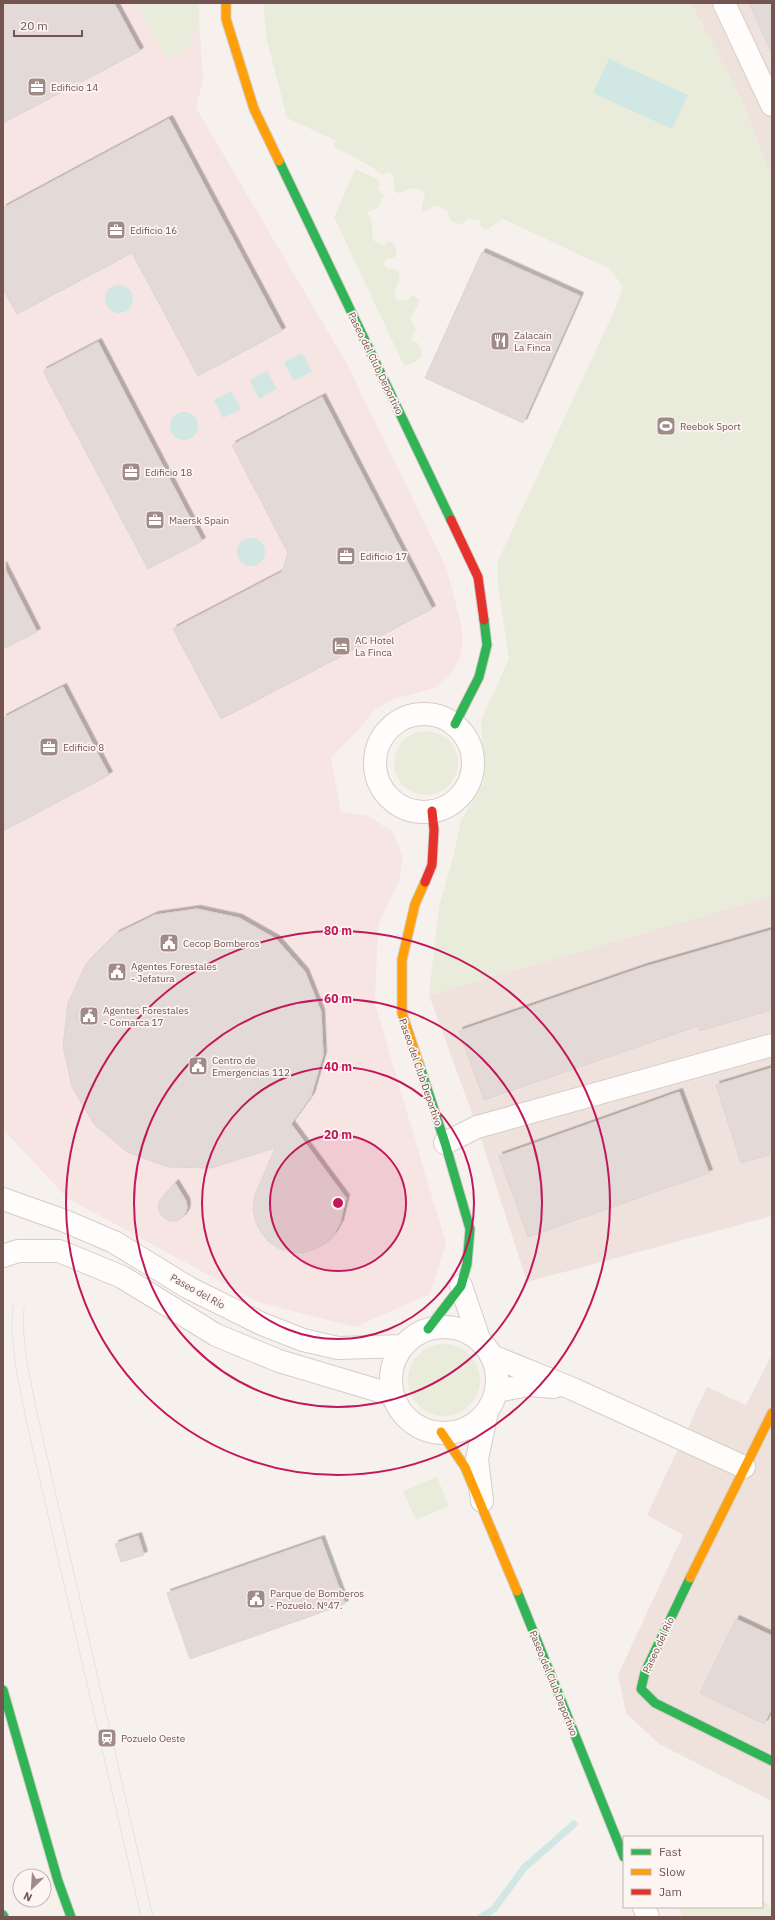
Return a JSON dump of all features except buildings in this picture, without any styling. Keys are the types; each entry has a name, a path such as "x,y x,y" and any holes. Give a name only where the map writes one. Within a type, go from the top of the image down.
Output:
{"main road":[{"name":"Paseo del Club Deportivo","path":"226,3 226,19 254,109 478,577 487,645 479,677 455,724"},
{"name":"Paseo del Club Deportivo","path":"428,1329 461,1286 467,1264 470,1229 445,1143 402,1013 402,960 415,904 432,865 434,830 432,811"},
{"name":"Paseo del Río","path":"772,1413 744,1467 645,1672 641,1689 655,1703 772,1761"},
{"name":"Paseo del Club Deportivo","path":"441,1432 465,1467 483,1508 623,1855"},
{"path":"3,1690 56,1874 71,1917"}],"street":[{"path":"724,3 772,105"},
{"path":"424,714 440,717 455,724 466,736 472,751 473,767 469,783 460,796 447,806 432,811 417,811 403,806 391,798 382,786 377,775 375,763 377,751 383,736 394,724 408,716 424,714"},
{"path":"445,1143 470,1130 772,1045"},
{"name":"Paseo del Río","path":"3,1199 65,1221 114,1242 189,1288 262,1324 303,1340 338,1348 403,1346"},
{"path":"3,1256 18,1251 59,1251 122,1278 216,1335 279,1362 393,1394"},
{"path":"461,1286 485,1347 496,1367 498,1379 496,1391 487,1411 474,1424 458,1431 441,1432 425,1429 411,1421 400,1409 393,1394 391,1377 395,1360 403,1346 414,1336 428,1329 446,1326 463,1330 485,1347 744,1467"},
{"path":"496,1391 529,1385 573,1389"},
{"name":"Paseo del Club Deportivo","path":"483,1508 477,1460 487,1411"}],"shaded area":[{"path":"3,3 198,3 203,79 196,108 347,364 446,567 461,623 463,641 460,658 450,675 435,688 394,699 374,710 357,732 331,757 341,812 368,816 393,832 403,857 399,881 378,925 375,1004 446,1244 430,1294 355,1327 258,1302 67,1198 3,1129"},
{"path":"691,3 772,3 772,179 745,108"},
{"path":"772,896 772,1216 527,1282 477,1127 429,995"},
{"path":"772,1354 772,1801 659,1744 626,1713 618,1675 683,1535 647,1515 707,1387 746,1405"}],"green space":[{"path":"137,3 199,3 199,20 188,50 167,60"},
{"name":"Reebok Sport","path":"263,3 691,3 745,108 772,179 772,896 429,995 439,907 454,854 461,820 484,782 481,720 509,659 498,586 497,563 616,307 623,287 610,269 503,219 487,230 481,227 480,220 468,219 460,225 451,221 446,210 434,206 426,212 421,212 425,193 417,188 405,190 400,194 394,190 394,177 390,172 382,175 372,167 333,146 336,141 287,118 267,41"},
{"path":"355,169 379,180 380,185 377,189 384,195 378,208 367,212 371,219 373,240 383,246 389,241 395,244 397,251 395,257 386,259 384,263 386,268 398,270 400,277 394,294 397,299 406,301 413,295 419,299 417,307 410,319 416,329 411,340 418,343 423,355 417,361 404,366 334,217"},
{"path":"420,731 432,731 449,740 456,751 458,763 456,775 449,786 432,795 420,795 408,790 399,781 394,769 394,757 399,745 408,736"},
{"path":"444,1344 464,1350 474,1360 480,1380 474,1400 464,1410 444,1416 424,1410 414,1400 408,1380 414,1360 424,1350"},
{"path":"437,1477 449,1506 416,1520 403,1491"},
{"path":"763,1901 772,1907 772,1917 682,1917 678,1908 763,1908"}],"water":[{"path":"609,59 688,95 672,129 593,93"},
{"path":"119,285 129,289 133,299 129,309 119,313 109,309 105,299 109,289"},
{"path":"302,353 312,371 294,381 284,362"},
{"path":"267,371 277,389 259,399 250,380"},
{"path":"231,391 241,409 223,418 214,400"},
{"path":"184,412 194,416 198,426 194,436 184,440 174,436 170,426 174,416"},
{"path":"251,538 261,542 265,552 261,562 251,566 241,562 237,552 241,542"}],"waterway":[{"path":"481,1917 494,1909 524,1868 574,1824"}],"tram line":[{"path":"13,1306 12,1335 26,1420 141,1917"},
{"path":"24,1308 23,1322 25,1349 38,1417 153,1917"}],"traffic: fast":[{"path":"279,161 451,520"},
{"path":"455,724 479,677 487,645 484,620"},
{"path":"419,1064 445,1143 470,1229 467,1264 461,1286 428,1329"},
{"path":"690,1578 645,1672 641,1689 655,1703 772,1761"},
{"path":"517,1591 623,1855"},
{"path":"3,1690 58,1881 71,1917"}],"traffic: slow":[{"path":"226,3 226,19 254,109 279,161"},
{"path":"419,1064 402,1013 402,960 415,904 425,882"},
{"path":"690,1578 772,1413"},
{"path":"441,1432 465,1467 517,1591"}],"traffic: jam":[{"path":"451,520 478,577 484,620"},
{"path":"425,882 432,865 434,830 432,811"}],"place":[{"name":"Edificio 14","path":"37,87"},
{"name":"Edificio 16","path":"116,230"},
{"name":"Zalacaín La Finca","path":"500,341"},
{"name":"Reebok Sport","path":"666,426"},
{"name":"Edificio 18","path":"131,472"},
{"name":"Maersk Spain","path":"155,520"},
{"name":"Edificio 17","path":"346,556"},
{"name":"AC Hotel La Finca","path":"341,646"},
{"name":"Edificio 8","path":"49,747"},
{"name":"Cecop Bomberos","path":"169,943"},
{"name":"Agentes Forestales - Jefatura","path":"117,972"},
{"name":"Agentes Forestales - Comarca 17","path":"89,1016"},
{"name":"Centro de Emergencias 112","path":"198,1066"},
{"name":"Parque de Bomberos - Pozuelo. Nº47.","path":"256,1599"},
{"name":"Pozuelo Oeste","path":"107,1738"}]}
